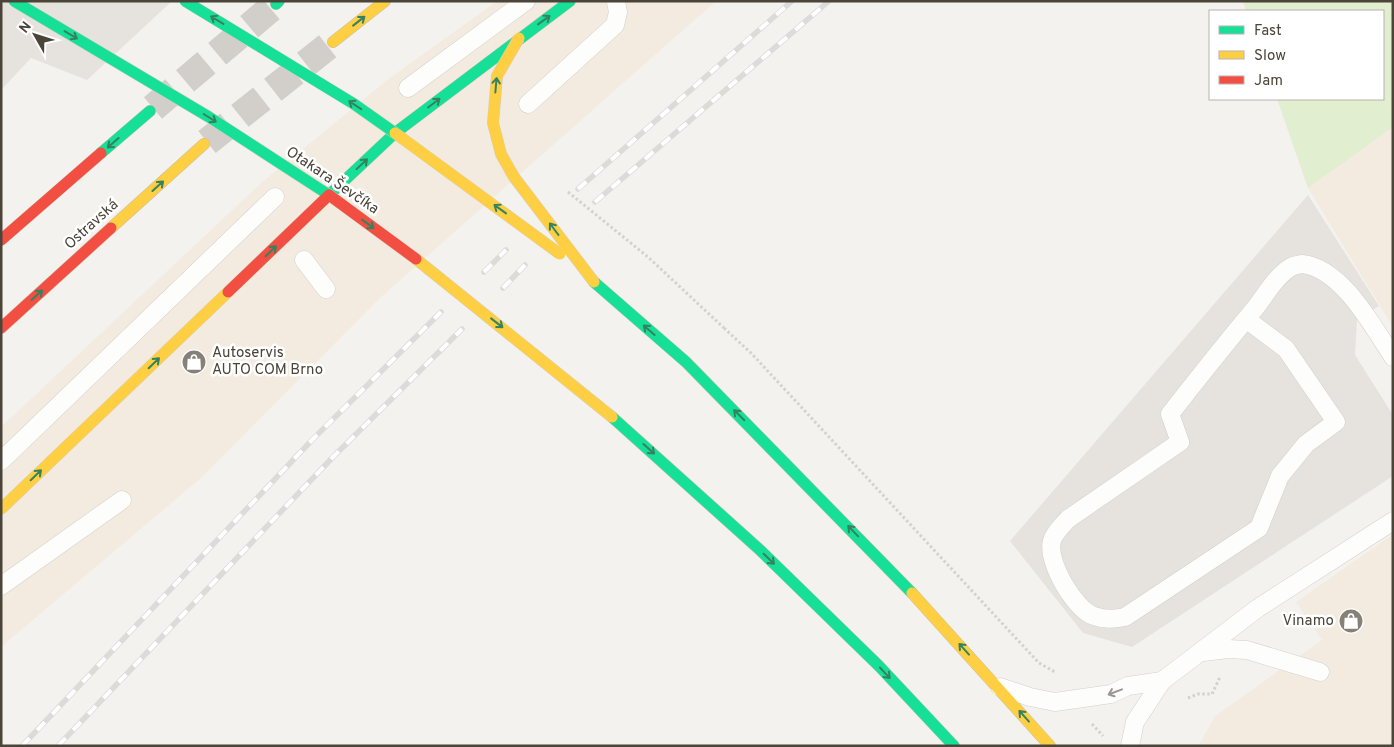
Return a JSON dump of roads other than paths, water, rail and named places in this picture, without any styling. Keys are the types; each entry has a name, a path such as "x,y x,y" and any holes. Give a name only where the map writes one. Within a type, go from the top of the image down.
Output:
{"main road":[{"name":"Otakara Ševčíka","path":"14,1 209,117 329,195 416,258 612,417 760,550 879,666 954,746"},
{"path":"185,1 354,104 541,239 594,282 686,362 837,514 997,685 1050,746"},
{"path":"333,42 385,1"},
{"path":"1,509 395,133 570,1"},
{"path":"519,38 497,76 493,124 501,154 514,177 594,282"},
{"path":"1,240 150,111"},
{"name":"Ostravská","path":"1,328 204,144"}],"lane":[{"path":"408,88 526,1"},
{"path":"528,104 615,25 618,12 616,2"},
{"path":"1,461 261,215 276,197"},
{"path":"304,260 326,289"},
{"path":"1246,319 1286,349 1336,422 1306,444 1280,476 1259,528 1125,617 1108,620 1092,616 1080,606 1056,570 1051,553 1052,542 1057,531 1068,519 1180,442 1170,414 1246,319 1291,267 1301,264 1316,268 1330,275 1346,291 1393,357"},
{"path":"1,586 122,500"},
{"path":"1130,746 1136,722 1162,681 1203,652 1258,608 1393,521"},
{"path":"1203,652 1247,650 1320,672"},
{"path":"997,685 1030,697 1055,702 1111,694 1128,686 1162,681"}],"tunnel":[{"path":"153,108 276,4"},
{"path":"207,142 333,42"}],"railway":[{"path":"578,189 792,1"},
{"path":"595,202 829,1"},
{"path":"484,272 506,250"},
{"path":"503,288 525,265"},
{"path":"22,746 312,440 441,312"},
{"path":"58,746 333,457 462,329"}],"place":[{"name":"Autoservis AUTO COM Brno","path":"194,362"},
{"name":"Vinamo","path":"1351,621"}]}
